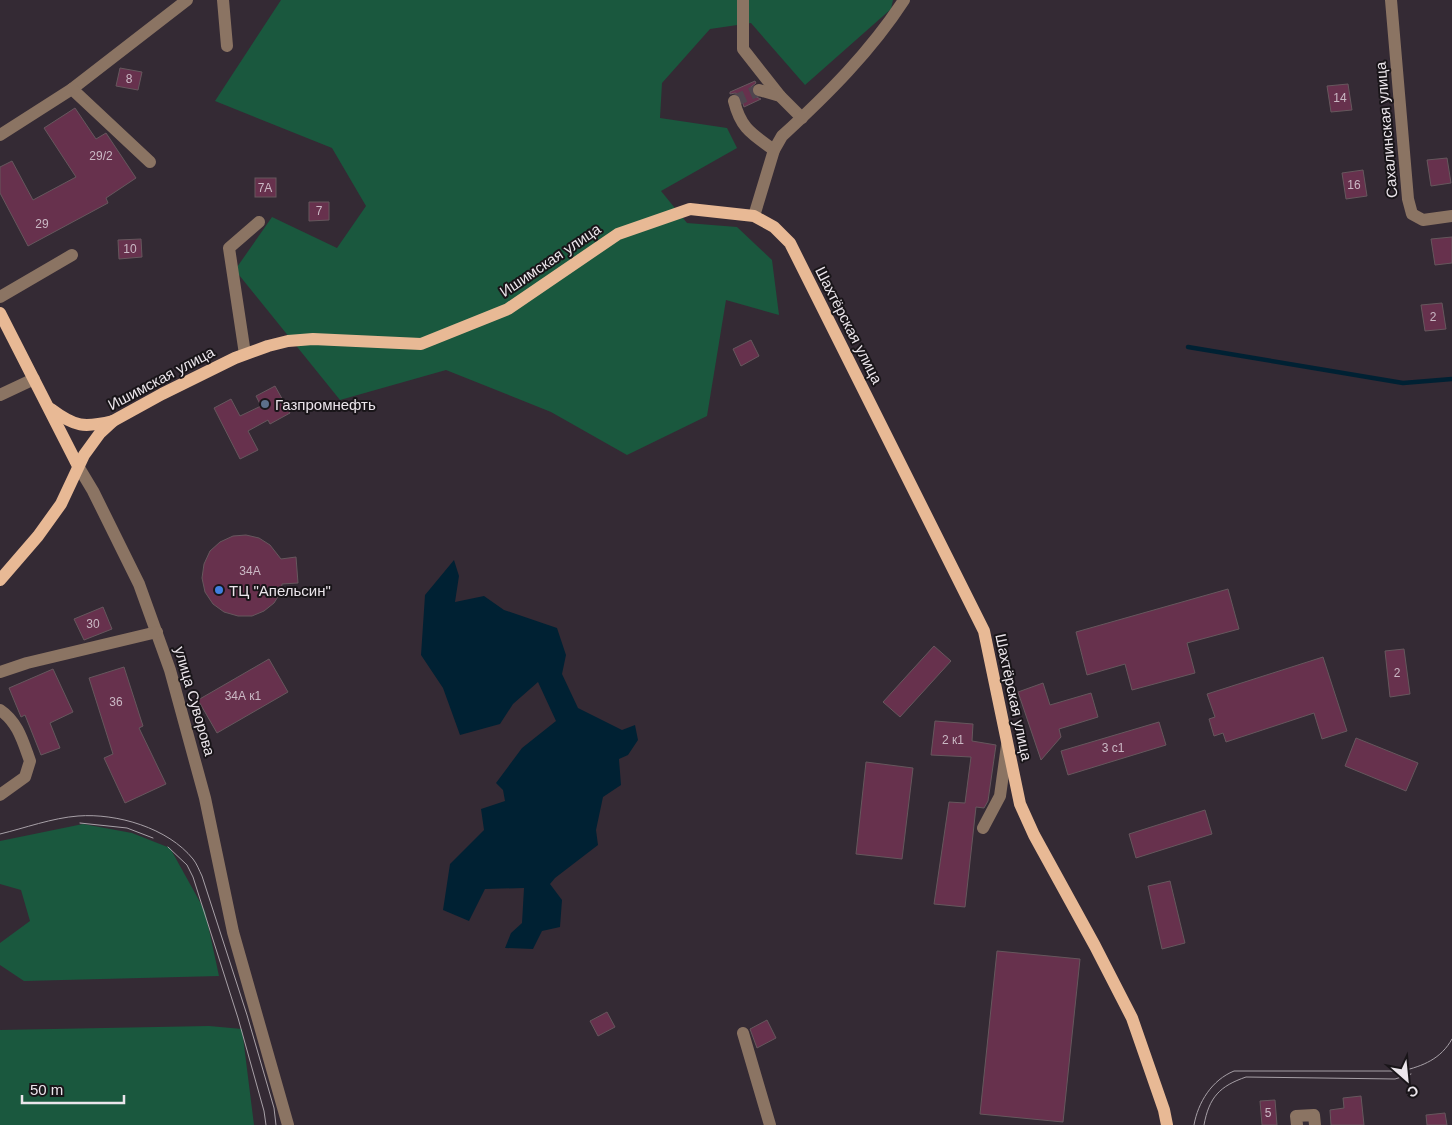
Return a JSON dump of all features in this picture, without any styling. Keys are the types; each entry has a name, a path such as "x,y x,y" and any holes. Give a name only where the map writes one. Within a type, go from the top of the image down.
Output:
{"main road":[{"name":"Ишимская улица","path":"0,580 38,536 61,504 78,466 92,443 113,422 162,394 245,354 282,343 313,340 421,344 508,309 618,234 690,209 754,216"},
{"name":"Шахтёрская улица","path":"754,216 774,227 790,243 984,632 1020,804 1034,835 1132,1018 1161,1101 1167,1125"},
{"name":"улица Суворова","path":"0,313 78,466"},
{"path":"48,407 66,420 80,425 113,422"}],"street":[{"path":"0,135 72,89 187,0"},
{"path":"223,0 227,46"},
{"path":"743,0 743,49 780,96 802,118"},
{"path":"754,216 774,150 782,136 866,52 904,0"},
{"name":"Сахалинская улица","path":"1391,0 1408,199 1412,214 1423,220 1452,216"},
{"path":"72,89 150,162"},
{"path":"759,90 780,96"},
{"path":"734,101 737,114 746,130 774,150"},
{"path":"245,354 230,248 259,222"},
{"path":"0,297 72,255"},
{"path":"0,395 34,379"},
{"name":"улица Суворова","path":"78,466 93,491 139,584 170,670 205,798 232,932 288,1125"},
{"path":"0,672 27,663 157,632"},
{"path":"0,710 17,727 30,761 24,777 0,795"},
{"path":"983,828 1000,796 1008,743"},
{"path":"743,1033 770,1125"},
{"path":"1297,1125 1296,1116 1314,1115 1315,1125"}],"green space":[{"path":"281,0 893,0 891,9 805,85 751,23 710,29 662,83 660,118 727,128 737,148 661,191 687,223 737,227 772,260 779,315 726,300 707,416 627,455 551,412 446,370 340,400 235,270 272,217 337,248 366,206 332,148 215,101"},
{"path":"83,824 132,833 170,848 205,911 219,976 24,981 0,965 0,943 30,921 21,890 0,884 0,841"},
{"path":"209,1026 242,1029 254,1125 0,1125 0,1030"}],"water":[{"path":"454,560 459,576 455,602 484,596 504,610 557,628 566,655 562,674 578,708 622,730 635,725 638,740 628,755 619,759 621,785 603,797 596,830 598,845 555,878 550,884 562,900 560,927 542,931 533,949 505,948 511,933 522,923 524,888 485,889 469,921 443,910 450,864 484,830 481,809 505,801 503,790 496,783 522,748 556,721 538,682 513,704 500,724 460,735 443,688 421,655 425,595"}],"building":[{"path":"120,68 142,72 138,90 116,86"},
{"path":"755,81 756,83 751,87 751,92 754,96 761,99 744,107 740,95 730,94 730,92"},
{"path":"1348,84 1352,110 1331,112 1327,86"},
{"path":"75,108 96,139 106,133 136,178 106,198 108,203 28,246 0,193 0,167 12,161 33,200 76,177 44,128"},
{"path":"1447,158 1451,183 1431,186 1427,160"},
{"path":"1363,170 1367,196 1346,199 1342,173"},
{"path":"255,178 276,178 276,197 255,197"},
{"path":"309,202 329,202 329,220 309,221"},
{"path":"1452,237 1452,263 1435,265 1431,239"},
{"path":"141,239 142,257 119,259 118,240"},
{"path":"1442,303 1446,329 1425,331 1421,305"},
{"path":"751,340 759,356 741,366 733,349"},
{"path":"275,386 290,413 270,424 268,420 248,431 258,450 240,459 214,408 231,399 240,416 261,406 256,396"},
{"path":"246,535 259,538 270,545 281,559 296,557 298,583 282,584 281,592 274,603 264,611 252,616 238,616 224,612 213,604 205,592 202,578 204,564 210,551 220,542 233,536"},
{"path":"1228,589 1239,629 1187,643 1195,673 1132,690 1125,664 1087,675 1076,632"},
{"path":"103,607 112,629 84,640 74,619"},
{"path":"934,646 951,661 900,717 883,702"},
{"path":"1404,649 1410,694 1390,697 1385,651"},
{"path":"1323,657 1347,731 1322,739 1314,713 1226,742 1223,733 1214,736 1209,719 1215,717 1207,694"},
{"path":"269,659 288,692 217,733 198,700"},
{"path":"124,667 143,726 139,728 166,784 125,803 104,758 113,754 89,678"},
{"path":"53,669 73,712 50,723 60,748 41,755 25,715 21,717 9,688"},
{"path":"1043,683 1050,705 1091,693 1098,717 1059,729 1061,737 1041,760 1018,692"},
{"path":"935,721 973,724 972,741 996,745 988,801 984,808 976,807 965,907 934,904 949,802 965,803 971,757 931,755"},
{"path":"1159,722 1166,745 1068,775 1061,751"},
{"path":"1356,738 1418,763 1406,791 1345,766"},
{"path":"866,762 913,768 902,859 856,854"},
{"path":"1205,810 1212,834 1136,858 1129,834"},
{"path":"1170,881 1185,943 1162,949 1148,886"},
{"path":"997,951 1080,959 1063,1122 980,1114"},
{"path":"607,1012 615,1027 598,1036 590,1021"},
{"path":"767,1020 776,1038 757,1048 750,1029"},
{"path":"1361,1096 1364,1125 1331,1125 1330,1110 1344,1108 1343,1098"},
{"path":"1275,1100 1277,1125 1262,1125 1260,1101"},
{"path":"1445,1113 1447,1125 1427,1125 1426,1115"}],"waterway":[{"path":"1188,347 1403,383 1452,379"}],"tunnel":[{"path":"734,101 759,90"}],"tram line":[{"path":"0,834 68,817 109,817 125,820 156,831 182,848 193,859 202,876 247,1015 274,1108 276,1125"},
{"path":"80,823 127,828 153,838"},
{"path":"168,847 187,865 193,877 238,1018 264,1111 266,1125"},
{"path":"1194,1125 1199,1108 1207,1093 1219,1080 1234,1071 1402,1071 1431,1061 1448,1046 1452,1039"},
{"path":"1204,1125 1209,1107 1217,1094 1229,1084 1246,1077 1395,1079 1411,1074"}],"place":[{"name":"Газпромнефть","path":"265,404"},
{"name":"ТЦ \"Апельсин\"","path":"219,590"}]}
